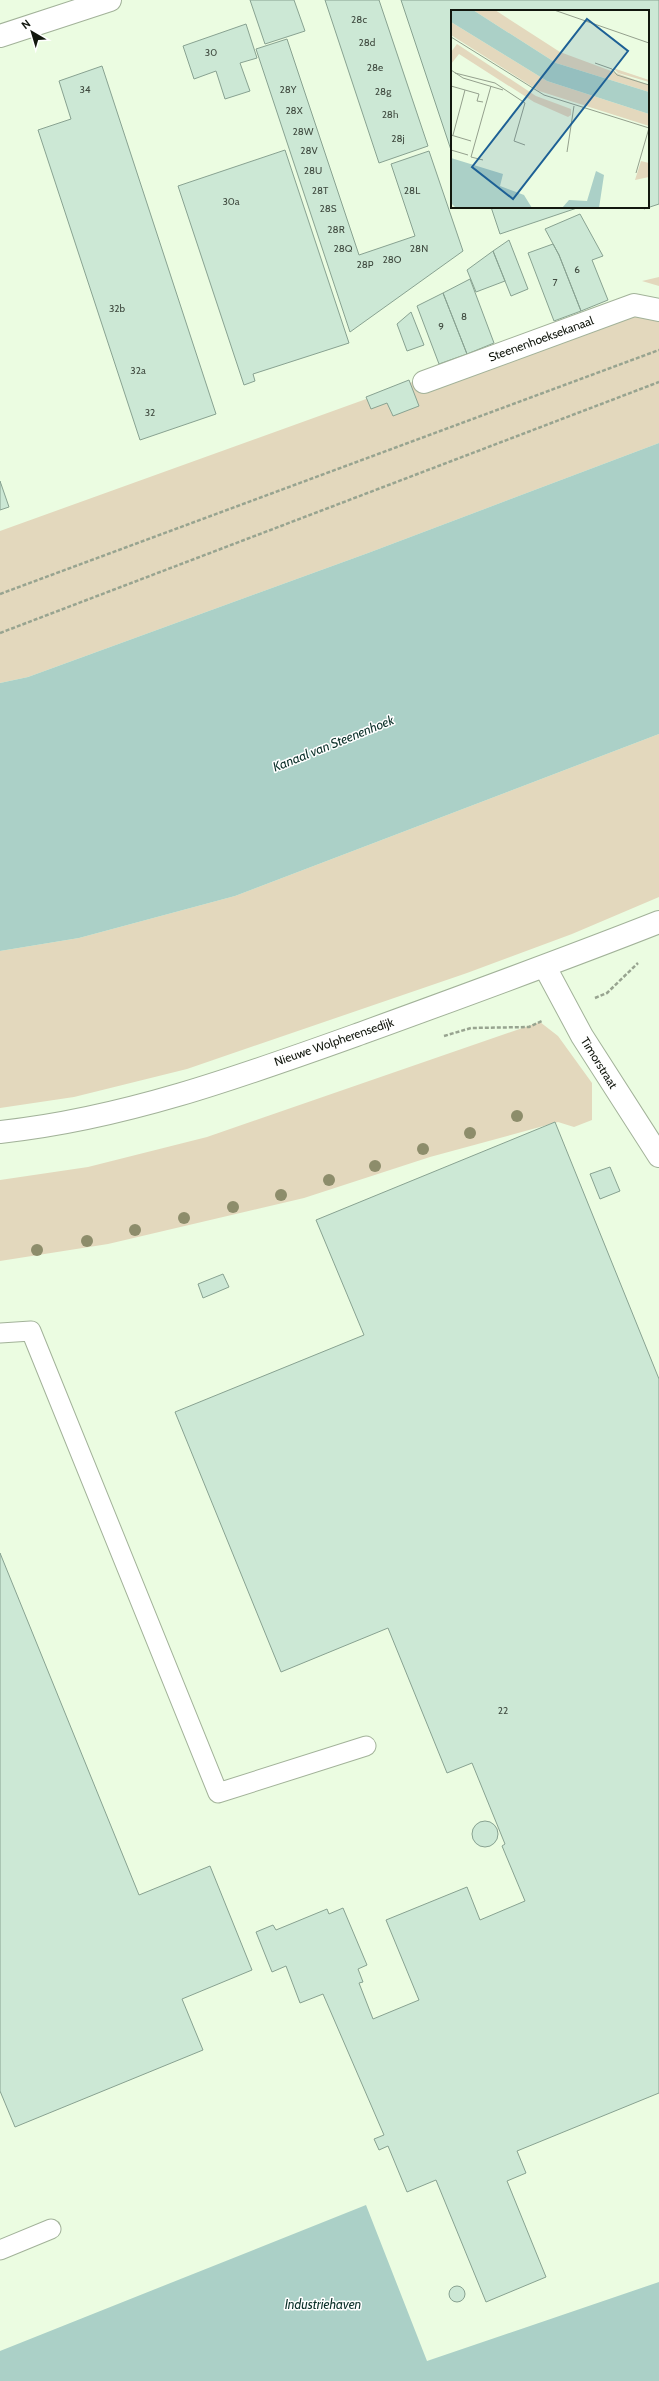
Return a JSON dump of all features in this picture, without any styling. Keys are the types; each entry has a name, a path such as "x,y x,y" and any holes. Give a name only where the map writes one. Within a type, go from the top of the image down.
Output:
{"street":[{"path":"0,36 110,0"},
{"name":"Steenenhoeksekanaal","path":"424,382 634,305 659,310"},
{"name":"Nieuwe Wolpherensedijk","path":"0,1132 42,1127 161,1099 292,1058 545,966 659,922"},
{"name":"Timorstraat","path":"545,966 582,1036 659,1156"}],"lane":[{"path":"0,1333 31,1331 218,1793 366,1746"},
{"path":"0,2250 51,2229"}],"path":[{"path":"0,594 659,350"},
{"path":"0,633 659,382"}],"shaded area":[{"path":"659,277 659,286 642,281"},
{"path":"611,309 659,320 659,443 368,553 28,677 0,683 0,531"},
{"path":"659,734 659,897 572,934 467,973 187,1069 74,1097 0,1108 0,951 79,938 235,896"},
{"path":"540,1022 558,1036 592,1083 592,1120 574,1127 558,1122 430,1157 304,1198 108,1244 0,1261 0,1180 88,1167 207,1137"}],"water":[{"name":"Kanaal van Steenenhoek","path":"659,443 659,734 235,896 79,938 0,951 0,683 28,677 368,553"},
{"name":"Industriehaven","path":"366,2205 427,2361 659,2282 659,2381 0,2381 0,2351"}],"building":[{"path":"250,0 294,0 305,31 265,44"},
{"path":"325,0 379,0 428,146 379,163"},
{"path":"401,0 659,0 659,204 649,207 649,10 451,10 451,150"},
{"path":"246,24 257,58 240,63 250,91 225,99 216,71 194,79 183,46"},
{"path":"287,39 359,255 415,236 391,164 429,151 463,251 350,332 256,49"},
{"path":"102,66 216,414 140,440 38,130 71,119 59,81"},
{"path":"285,150 349,343 253,374 255,381 244,385 178,186"},
{"path":"491,208 577,208 500,234"},
{"path":"580,214 603,256 592,260 608,300 581,311 559,255 545,229"},
{"path":"509,240 528,289 511,296 493,251"},
{"path":"553,244 559,255 581,311 554,321 528,253"},
{"path":"493,251 505,281 476,292 467,270"},
{"path":"470,279 494,343 467,354 443,293"},
{"path":"443,293 467,354 439,364 417,306"},
{"path":"411,312 424,345 407,351 397,324"},
{"path":"409,380 419,406 393,416 387,403 371,409 366,397"},
{"path":"0,481 9,507 0,510"},
{"path":"555,1122 659,1379 659,2093 517,2151 526,2173 507,2181 546,2277 486,2302 436,2180 407,2192 388,2146 379,2150 374,2139 384,2135 323,1994 300,2003 286,1966 272,1972 256,1932 273,1925 276,1930 327,1909 329,1914 343,1908 367,1965 358,1969 363,1982 359,1983 373,2019 419,2000 386,1920 467,1887 480,1920 525,1901 502,1846 505,1844 472,1763 447,1773 388,1628 281,1672 175,1412 364,1335 316,1220"},
{"path":"610,1167 620,1191 600,1199 590,1174"},
{"path":"223,1274 229,1287 203,1298 198,1284"},
{"path":"0,1553 139,1895 210,1866 252,1970 182,1999 203,2050 15,2127 0,2091"},
{"path":"485,1821 494,1825 498,1834 494,1843 485,1847 476,1843 472,1834 476,1825"},
{"path":"454,2286 460,2286 465,2291 463,2300 460,2302 454,2302 449,2297 449,2291"}]}
